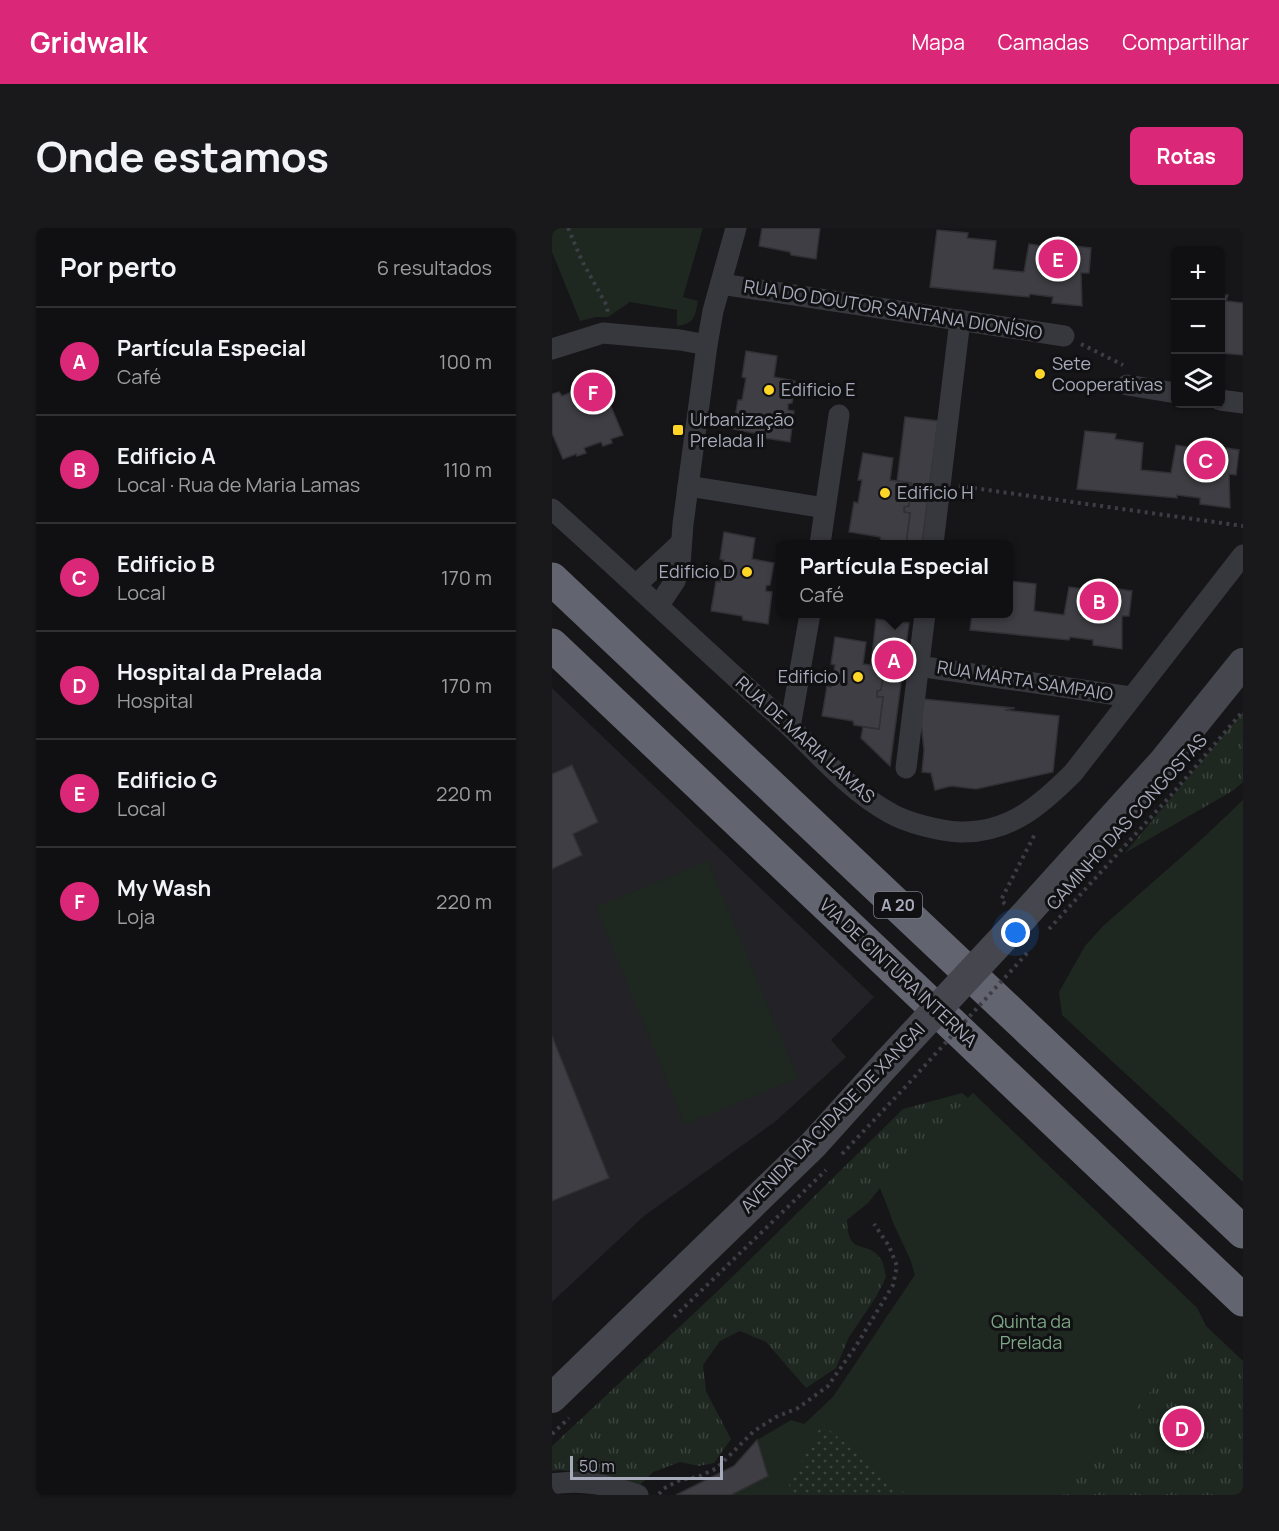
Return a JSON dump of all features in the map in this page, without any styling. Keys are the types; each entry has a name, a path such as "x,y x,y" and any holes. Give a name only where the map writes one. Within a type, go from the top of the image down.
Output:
{"highway":[{"name":"A 20","path":"552,579 1243,1232"},
{"name":"VIA DE CINTURA INTERNA","path":"552,645 1243,1300"}],"main road":[{"name":"AVENIDA DA CIDADE DE XANGAI","path":"552,1398 813,1145 887,1063 1033,926 1243,663"}],"street":[{"path":"659,605 675,581 680,565 680,544 707,345 736,228"},
{"name":"RUA DO DOUTOR SANTANA DIONÍSIO","path":"721,284 1064,336"},
{"path":"933,540 960,320"},
{"path":"552,349 603,333 680,340 707,345"},
{"path":"1127,385 1171,392"},
{"path":"1225,401 1243,403"},
{"path":"821,540 838,415"},
{"path":"688,486 825,508"},
{"name":"RUA DE MARIA LAMAS","path":"552,509 637,584 693,640 856,790 891,814 936,829 960,832 986,829 1007,823 1025,815 1050,796 1073,773 1131,697 1240,564"},
{"path":"637,584 680,544"},
{"path":"790,728 809,618"},
{"path":"906,768 924,618"},
{"name":"RUA MARTA SAMPAIO","path":"918,666 1131,697"},
{"path":"552,1484 572,1481 590,1482 638,1495"}],"path":[{"path":"568,228 582,261 607,306 608,317 603,333"},
{"path":"1064,336 1112,361 1129,367 1127,385"},
{"path":"940,483 1243,526"},
{"name":"CAMINHO DAS CONGOSTAS","path":"1033,926 1173,793 1243,711"},
{"path":"1004,893 1025,852"},
{"path":"909,1083 1035,944"},
{"path":"657,1495 680,1480 698,1477 717,1468 754,1431 776,1417 798,1408 828,1386 893,1286 897,1266 890,1246 874,1224"}],"shaded area":[{"path":"552,688 874,997 831,1040 846,1057 776,1121 644,1216 552,1302"}],"green space":[{"path":"552,228 703,228 683,297 698,301 693,319 677,326 677,310 630,302 608,317 580,321 552,252"},
{"path":"1243,712 1243,782 1234,790 1125,853"},
{"path":"1243,800 1243,1182 1062,1015 1059,992 1085,946 1103,926"},
{"path":"708,861 798,1078 685,1125 596,907"},
{"name":"Quinta da Prelada","path":"962,1093 968,1098 973,1093 1197,1308 1206,1326 1243,1361 1243,1495 907,1495 819,1411 833,1397 915,1275 880,1188 868,1203 847,1220 848,1232 854,1244 870,1249 881,1259 886,1277 876,1297 849,1337 836,1368 806,1388 766,1342 740,1331 720,1341 703,1365 706,1391 731,1439 714,1463 699,1466 680,1462 653,1472 638,1487 610,1476 552,1471 552,1446 722,1287 903,1109"},
{"name":"Quinta da Prelada","path":"973,1093 1197,1308 1206,1326 1063,1495 676,1495 734,1466 757,1440 791,1420 804,1424 833,1397 915,1275 880,1187"},
{"path":"822,1424 907,1495 784,1495"}],"building":[{"path":"762,228 820,228 816,259 759,246"},
{"path":"937,230 968,233 967,238 996,241 993,269 1024,272 1029,244 1057,248 1058,244 1091,248 1089,273 1081,273 1082,306 1052,303 1053,297 1030,294 1029,297 930,287"},
{"path":"1225,295 1228,295 1226,301 1243,303 1243,355 1225,353"},
{"name":"Edificio E","path":"746,351 777,356 774,377 795,381 792,403 788,404 788,410 794,411 790,442 733,429 738,400 742,400 746,378 742,377"},
{"path":"599,378 623,435 611,439 612,443 603,446 601,442 584,448 586,453 563,459 552,433 552,394 559,392 562,396 577,390 575,384 586,379 587,383"},
{"path":"905,417 938,421 923,540 907,540 910,513 904,512 904,507 909,506 911,483 897,481"},
{"path":"1085,431 1116,434 1115,439 1143,443 1141,470 1171,473 1176,445 1205,450 1206,445 1239,450 1236,475 1229,474 1230,508 1200,504 1200,498 1177,495 1177,498 1077,489"},
{"name":"Edificio H","path":"863,453 893,458 890,480 911,483 909,506 904,507 904,512 910,513 907,540 881,540 880,537 849,532 854,502 858,503 862,480 858,480"},
{"name":"Edificio D","path":"724,532 755,538 752,559 774,563 770,585 766,586 766,591 772,592 768,624 743,620 742,616 711,611 716,581 720,582 724,560 720,559"},
{"path":"1013,582 1036,584 1034,611 1064,615 1069,587 1098,591 1099,586 1132,591 1129,616 1122,616 1122,649 1093,645 1093,640 1070,637 1069,640 970,630 972,618 1013,618"},
{"path":"876,619 909,623 890,766 861,738 863,727 879,729 883,697 877,697 877,691 881,690 884,667 871,665"},
{"name":"Edificio I","path":"835,637 866,642 863,664 884,667 881,690 877,691 877,697 883,697 879,729 854,725 853,721 822,716 827,686 831,687 835,665 831,664"},
{"path":"923,699 1015,708 1005,710 1059,716 1053,772 976,789 951,786 935,790 931,773 922,772"},
{"path":"572,765 598,822 573,834 582,855 552,869 552,774"},
{"path":"552,1036 609,1178 552,1201"},
{"path":"757,1440 768,1476 731,1495 676,1495 734,1466"}],"place":[{"name":"Edificio G","path":"1058,259"},
{"name":"Sete Cooperativas","path":"1040,374"},
{"name":"Edificio E","path":"769,390"},
{"name":"My Wash","path":"593,392"},
{"name":"Urbanização Prelada II","path":"678,430"},
{"name":"Edificio B","path":"1206,460"},
{"name":"Edificio H","path":"885,493"},
{"name":"Edificio D","path":"747,572"},
{"name":"Edificio A","path":"1099,601"},
{"name":"Partícula Especial","path":"894,660"},
{"name":"Edificio I","path":"858,677"},
{"name":"Hospital da Prelada","path":"1182,1428"}]}
